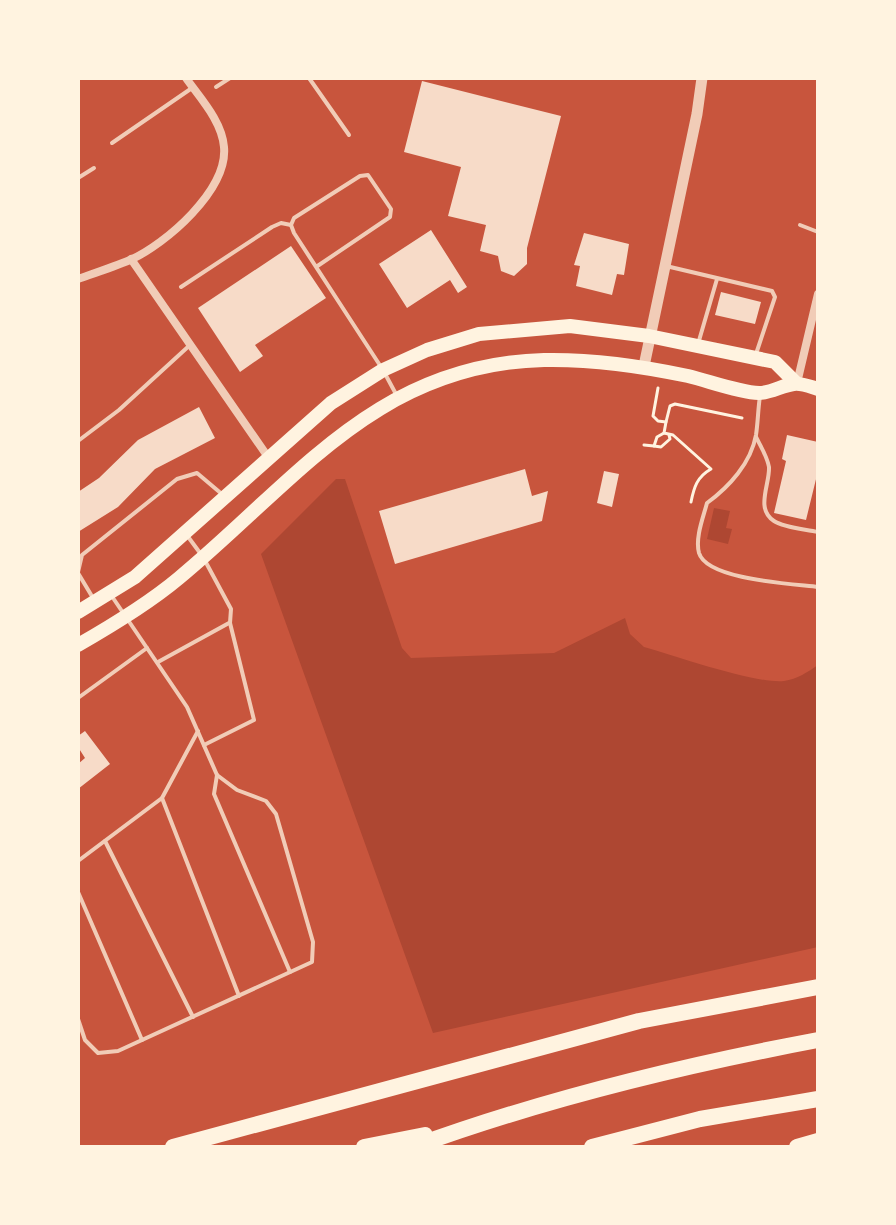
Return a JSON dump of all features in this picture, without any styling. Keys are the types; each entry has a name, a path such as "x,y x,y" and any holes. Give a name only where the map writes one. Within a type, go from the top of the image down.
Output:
{"highway":[{"path":"173,1147 639,1021 818,987"},
{"path":"364,1147 466,1127 650,1076 818,1040"},
{"path":"592,1147 700,1119 818,1099"},
{"path":"413,1147 466,1127"},
{"path":"797,1147 818,1141"}],"main road":[{"path":"78,612 135,577 331,403 383,370 427,350 479,334 570,326 649,336 775,362 796,383 818,389"},
{"path":"78,645 126,617 203,557 326,445 360,419 423,385 506,362 546,360 644,366 760,393 796,383"}],"street":[{"path":"78,279 131,259 162,242 211,192 223,168 224,146 217,122 186,78"},
{"path":"644,366 702,78"},
{"path":"131,259 268,457"},
{"path":"796,383 815,323 818,294"}],"lane":[{"path":"216,87 230,78"},
{"path":"309,78 349,135"},
{"path":"112,143 192,87"},
{"path":"78,178 94,168"},
{"path":"291,225 294,218 360,176 372,178 391,209 390,217 316,267"},
{"path":"181,287 272,227 281,223 291,225 398,398"},
{"path":"800,225 818,232"},
{"path":"664,266 774,293 755,358"},
{"path":"698,346 717,278"},
{"path":"78,441 119,410 190,345"},
{"path":"760,393 756,437 736,476 707,503 698,540 699,553 704,563 716,569 759,580 818,587"},
{"path":"756,437 769,469 763,504 768,516 776,523 818,532"},
{"path":"96,602 78,572 82,555 177,479 197,473 225,497"},
{"path":"186,533 203,557 231,609 230,623 254,720 204,745"},
{"path":"78,1019 85,1040 98,1053 118,1051 312,962 313,942 276,814 266,801 237,790 217,775 187,707 110,594"},
{"path":"158,662 230,623"},
{"path":"78,698 82,691 147,648"},
{"path":"78,861 162,798 198,731"},
{"path":"217,775 214,794 290,972"},
{"path":"162,798 239,996"},
{"path":"105,841 193,1017"},
{"path":"78,892 142,1040"}],"path":[{"path":"658,388 653,416 658,421 666,422"},
{"path":"644,445 665,445 670,439 666,422 670,406 675,404 742,418"},
{"path":"654,446 657,437 667,434"},
{"path":"667,434 711,469 695,485 691,502"}],"shaded area":[{"path":"336,479 345,479 402,648 411,658 554,653 625,618 630,634 644,647 735,674 784,681 818,665 818,947 433,1033 261,554"},
{"path":"714,508 730,511 726,528 732,529 728,544 707,539"}],"building":[{"path":"422,81 561,116 527,248 527,264 514,276 501,271 498,256 480,251 486,225 448,216 461,167 404,152"},
{"path":"431,230 467,287 458,293 450,280 407,308 379,264"},
{"path":"584,233 629,244 624,275 617,274 612,295 576,286 580,266 574,265"},
{"path":"291,246 326,298 255,345 263,356 240,372 198,308"},
{"path":"721,292 761,302 755,324 715,315"},
{"path":"199,407 215,438 155,469 118,507 78,532 78,492 99,478 138,440"},
{"path":"787,435 818,442 818,471 806,520 774,513 786,461 782,459"},
{"path":"525,469 532,496 548,491 542,521 395,564 379,511"},
{"path":"604,471 619,474 612,507 597,503"},
{"path":"85,731 110,764 78,789 78,764 85,758 78,747 78,736"}]}
